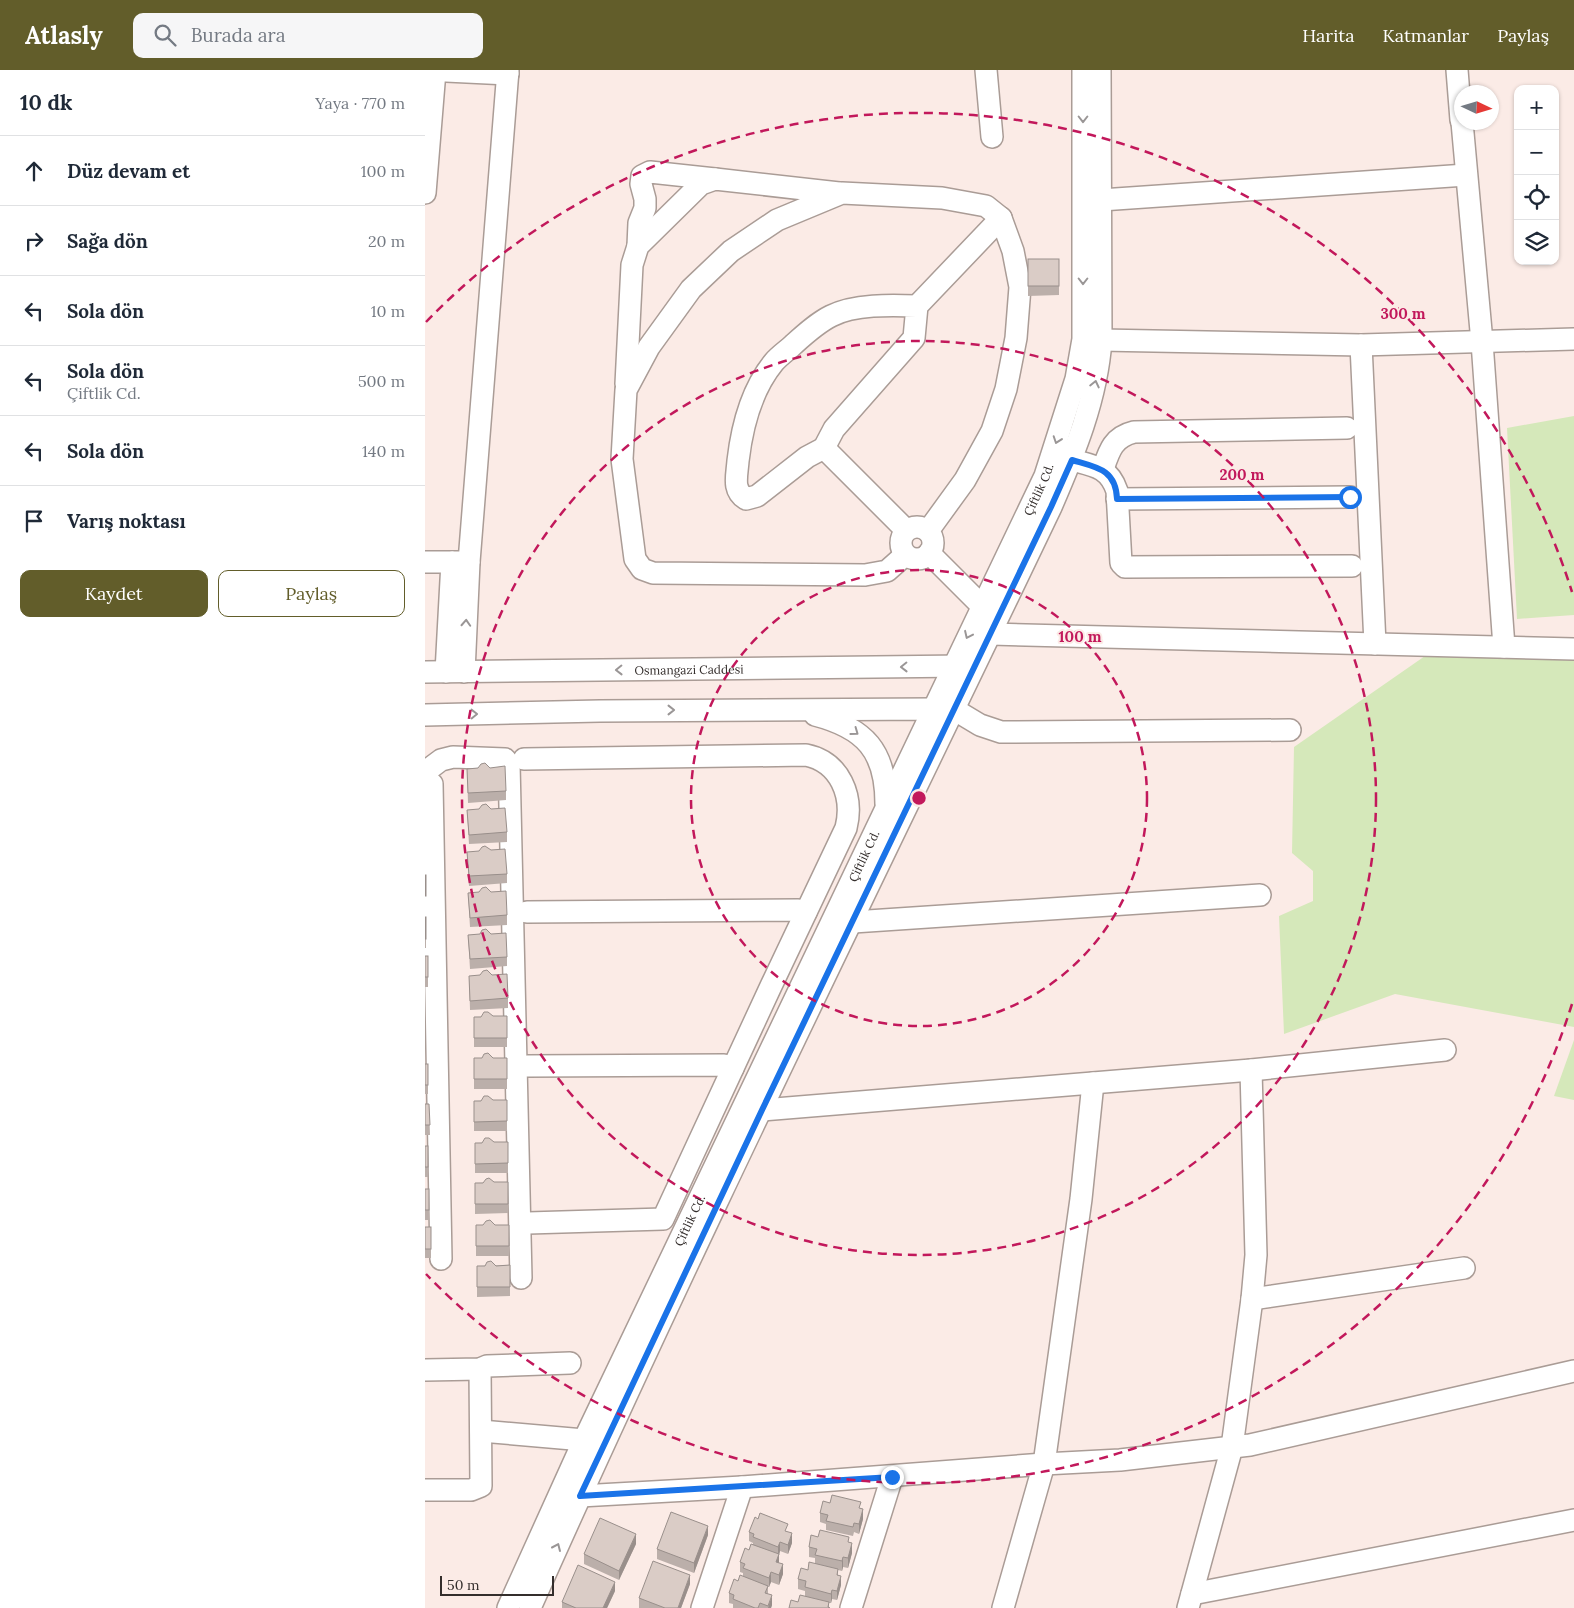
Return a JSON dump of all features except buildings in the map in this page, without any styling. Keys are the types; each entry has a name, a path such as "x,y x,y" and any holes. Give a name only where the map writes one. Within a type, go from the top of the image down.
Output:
{"street":[{"path":"986,70 992,137"},
{"name":"Çiftlik Cd.","path":"508,1608 584,1440 981,606 1045,476 1065,416 1080,361 1083,339 1083,70"},
{"name":"Çiftlik Cd.","path":"531,1608 580,1496 762,1110 955,710 1072,460 1094,388 1101,340 1101,70"},
{"path":"1457,70 1458,85"},
{"path":"425,193 430,71 508,72 461,562 455,672"},
{"path":"1463,130 1482,342 1504,647"},
{"path":"905,555 887,571 865,575 653,573 642,569 635,559 622,459 632,265 638,246 639,223 645,208 641,184 642,176 650,172 842,193 942,198 986,206 1001,218 1013,250 1019,287 1016,338 1006,388 992,431 965,480 928,531"},
{"path":"1101,200 1466,175"},
{"path":"638,246 701,184 715,179"},
{"path":"626,390 649,347 691,289 731,251 777,220 842,193"},
{"path":"917,306 883,304 857,308 831,316 804,335 774,362 754,394 741,433 736,484 740,494 746,499 757,496 807,457 824,448 834,429 914,338 917,306 1001,218"},
{"path":"1101,340 1361,345 1574,339"},
{"path":"1361,345 1375,644"},
{"path":"1103,469 1110,448 1115,442 1121,437 1134,432 1347,428"},
{"path":"824,448 906,530"},
{"path":"1072,460 1103,469 1113,481 1117,491 1121,560 1125,568 1352,566"},
{"path":"1117,499 1350,497"},
{"path":"921,527 928,531 933,544 929,553 920,559 909,558 905,555 900,545 906,530 921,527"},
{"path":"929,553 981,606"},
{"path":"425,562 461,562"},
{"path":"991,634 1574,649"},
{"name":"Osmangazi Caddesi","path":"425,672 975,666"},
{"path":"425,715 600,711 933,709 955,710 979,725 1001,732 1290,730"},
{"path":"793,710 829,719 849,727 868,741 879,758 884,776 885,809"},
{"path":"524,759 806,755 826,763 833,769 843,784 849,801 846,828 663,1220 528,1223"},
{"path":"425,772 441,760 453,757 505,759 509,764 521,1278"},
{"path":"425,778 432,784 441,1259"},
{"path":"853,922 1259,895"},
{"path":"527,912 798,910 806,912"},
{"path":"749,1034 773,1044"},
{"path":"762,1110 1251,1070 1445,1050"},
{"path":"527,1066 724,1065 733,1068"},
{"path":"1251,1070 1257,1255 1252,1299 1232,1447 1190,1601 1574,1520"},
{"path":"1003,1608 1044,1464 1081,1199 1093,1083"},
{"path":"1252,1299 1464,1268"},
{"path":"425,1370 480,1369 487,1366 570,1363"},
{"path":"425,1490 471,1490 481,1486 480,1369"},
{"path":"580,1496 742,1487 1120,1460 1250,1445 1574,1371"},
{"path":"481,1431 584,1440"},
{"path":"851,1608 892,1477"},
{"path":"702,1608 742,1487"}],"green space":[{"path":"1574,416 1574,615 1517,619 1507,428"},
{"path":"1425,656 1574,660 1574,1027 1395,994 1284,1034 1279,916 1313,901 1313,871 1292,853 1294,747"},
{"path":"1574,1040 1574,1100 1554,1096"}],"route":[{"path":"892,1477 580,1496 762,1110 955,710 1072,460 1103,469 1113,481 1117,491 1117,499 1350,497"}]}
